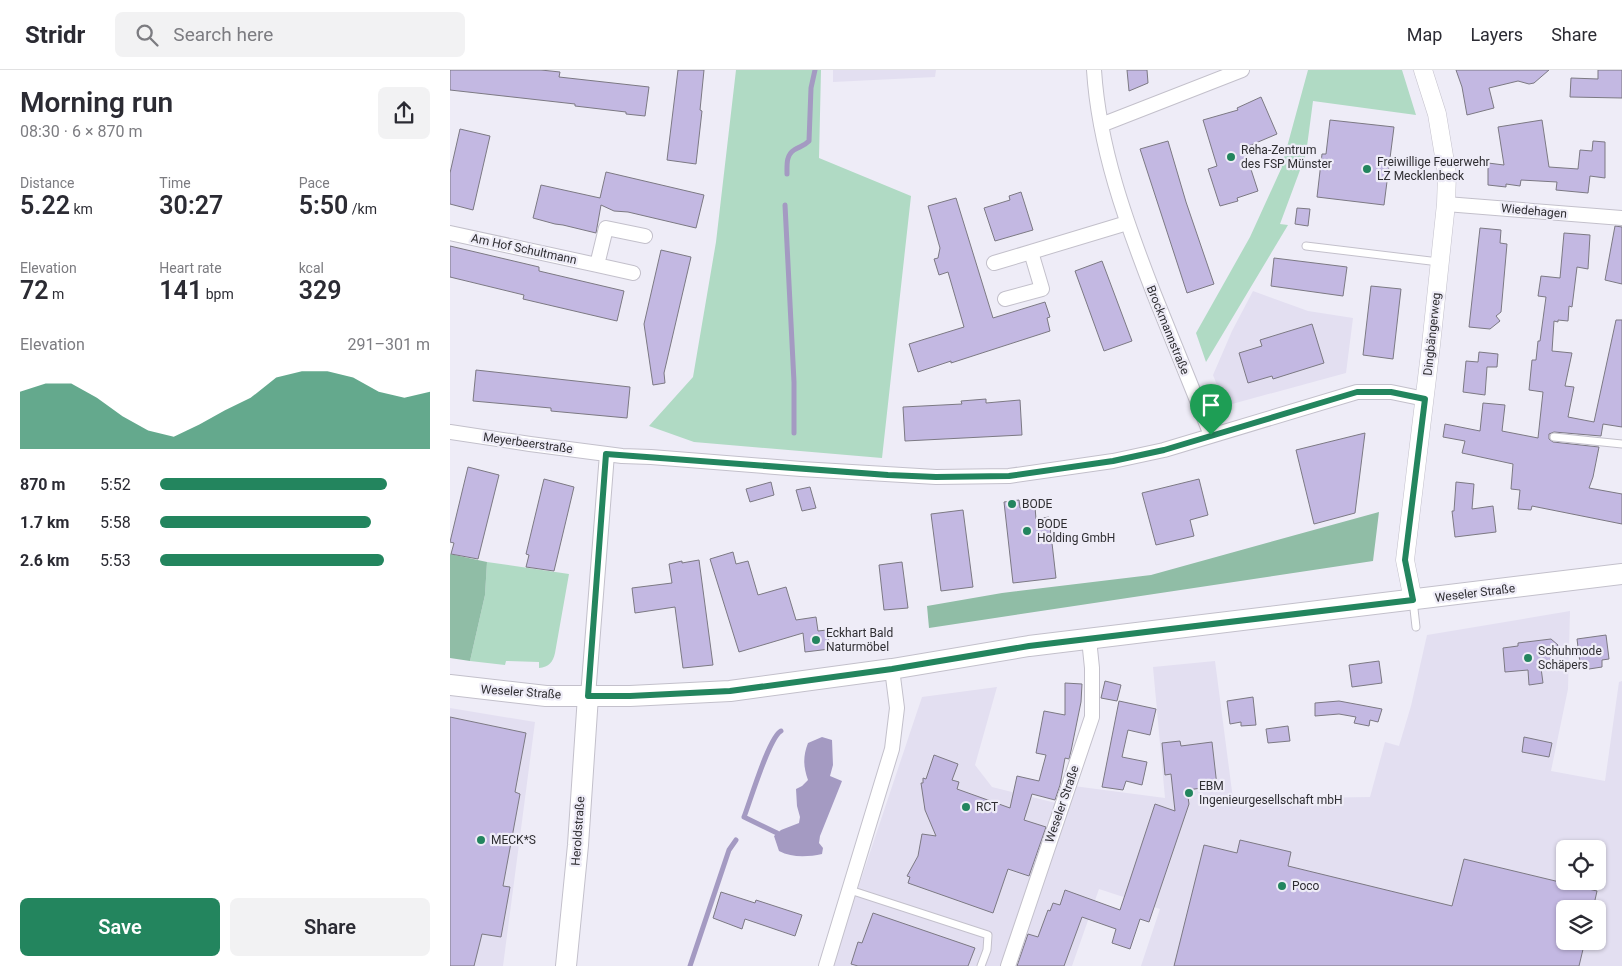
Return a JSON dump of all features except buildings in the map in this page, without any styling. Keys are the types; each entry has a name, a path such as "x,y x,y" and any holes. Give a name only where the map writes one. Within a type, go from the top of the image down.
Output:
{"main road":[{"name":"Weseler Straße","path":"450,686 546,696 630,696 730,691 892,669 1029,646 1622,574"},
{"name":"Heroldstraße","path":"566,966 578,845 588,696"}],"street":[{"name":"Brockmannstraße","path":"1094,70 1101,125 1114,181 1127,223 1211,435"},
{"path":"1101,125 1242,70"},
{"name":"Dingbängerweg","path":"1413,600 1405,560 1440,262 1447,174 1438,114 1423,70"},
{"name":"Wiedehagen","path":"1446,204 1622,218"},
{"path":"994,263 1127,223"},
{"path":"597,265 606,228 644,236"},
{"name":"Am Hof Schultmann","path":"450,233 633,273"},
{"path":"1005,299 1042,288 1031,252"},
{"name":"Meyerbeerstraße","path":"450,432 606,454 888,475 936,477 1009,476 1113,461 1164,450 1357,392 1391,392 1425,399"},
{"path":"588,696 606,454"},
{"name":"Weseler Straße","path":"1008,966 1092,717 1092,668 1089,639"},
{"path":"829,965 892,749 897,708 892,669"}],"lane":[{"path":"1306,246 1440,262"},
{"path":"1554,437 1622,444"},
{"path":"1413,600 1416,627"},
{"path":"850,890 988,935 987,950 981,966"}],"shaded area":[{"path":"833,70 936,70 935,77 833,82"},
{"path":"1253,291 1308,311 1353,318 1346,373 1232,404 1223,400 1213,375 1232,331"},
{"path":"1570,611 1568,689 1551,771 1605,781 1619,682 1622,681 1622,966 1141,966 1160,909 1099,889 1072,966 832,966 922,697 997,687 975,765 992,787 1060,804 1066,785 1165,798 1153,667 1215,661 1233,799 1370,797 1385,742 1399,746 1411,706 1427,635"},
{"name":"MECK*S","path":"450,708 535,722 503,966 450,966"},
{"path":"822,737 832,740 833,765 830,776 842,781 820,836 819,843 823,848 822,854 806,856 789,855 779,851 774,836 781,830 799,823 800,817 796,789 808,780 804,761 806,748 808,743"}],"green space":[{"path":"736,70 821,70 819,158 911,196 882,458 694,442 649,426 693,377 716,242"},
{"path":"1308,70 1402,70 1416,115 1313,101 1306,154 1280,224 1288,225 1206,362 1196,333 1250,237 1281,169"},
{"path":"1379,512 1373,561 929,628 927,606 1002,593 1151,575"},
{"path":"450,554 487,562 485,595 470,661 450,658"},
{"path":"487,562 569,574 555,653 548,665 539,668 539,662 506,661 505,665 470,661 485,595"}],"waterway":[{"path":"787,174 788,160 791,152 809,141 811,88 815,70"},
{"path":"785,205 794,382 794,433"},
{"path":"777,833 744,817 771,745 781,731"},
{"path":"690,966 729,850 736,840"}],"place":[{"name":"Reha-Zentrum des FSP Münster","path":"1231,157"},
{"name":"Freiwillige Feuerwehr LZ Mecklenbeck","path":"1367,169"},
{"name":"BODE","path":"1012,504"},
{"name":"BODE Holding GmbH","path":"1027,531"},
{"name":"Eckhart Bald Naturmöbel","path":"816,640"},
{"name":"Schuhmode Schäpers","path":"1528,658"},
{"name":"EBM Ingenieurgesellschaft mbH","path":"1189,793"},
{"name":"RCT","path":"966,807"},
{"name":"MECK*S","path":"481,840"},
{"name":"Poco","path":"1282,886"}],"route":[{"path":"1357,392 1391,392 1425,399 1405,560 1413,600 1029,646 840,677 730,691 588,696 606,454 888,475 936,477 1009,476 1113,461 1164,450 1211,435 1357,392"}]}
